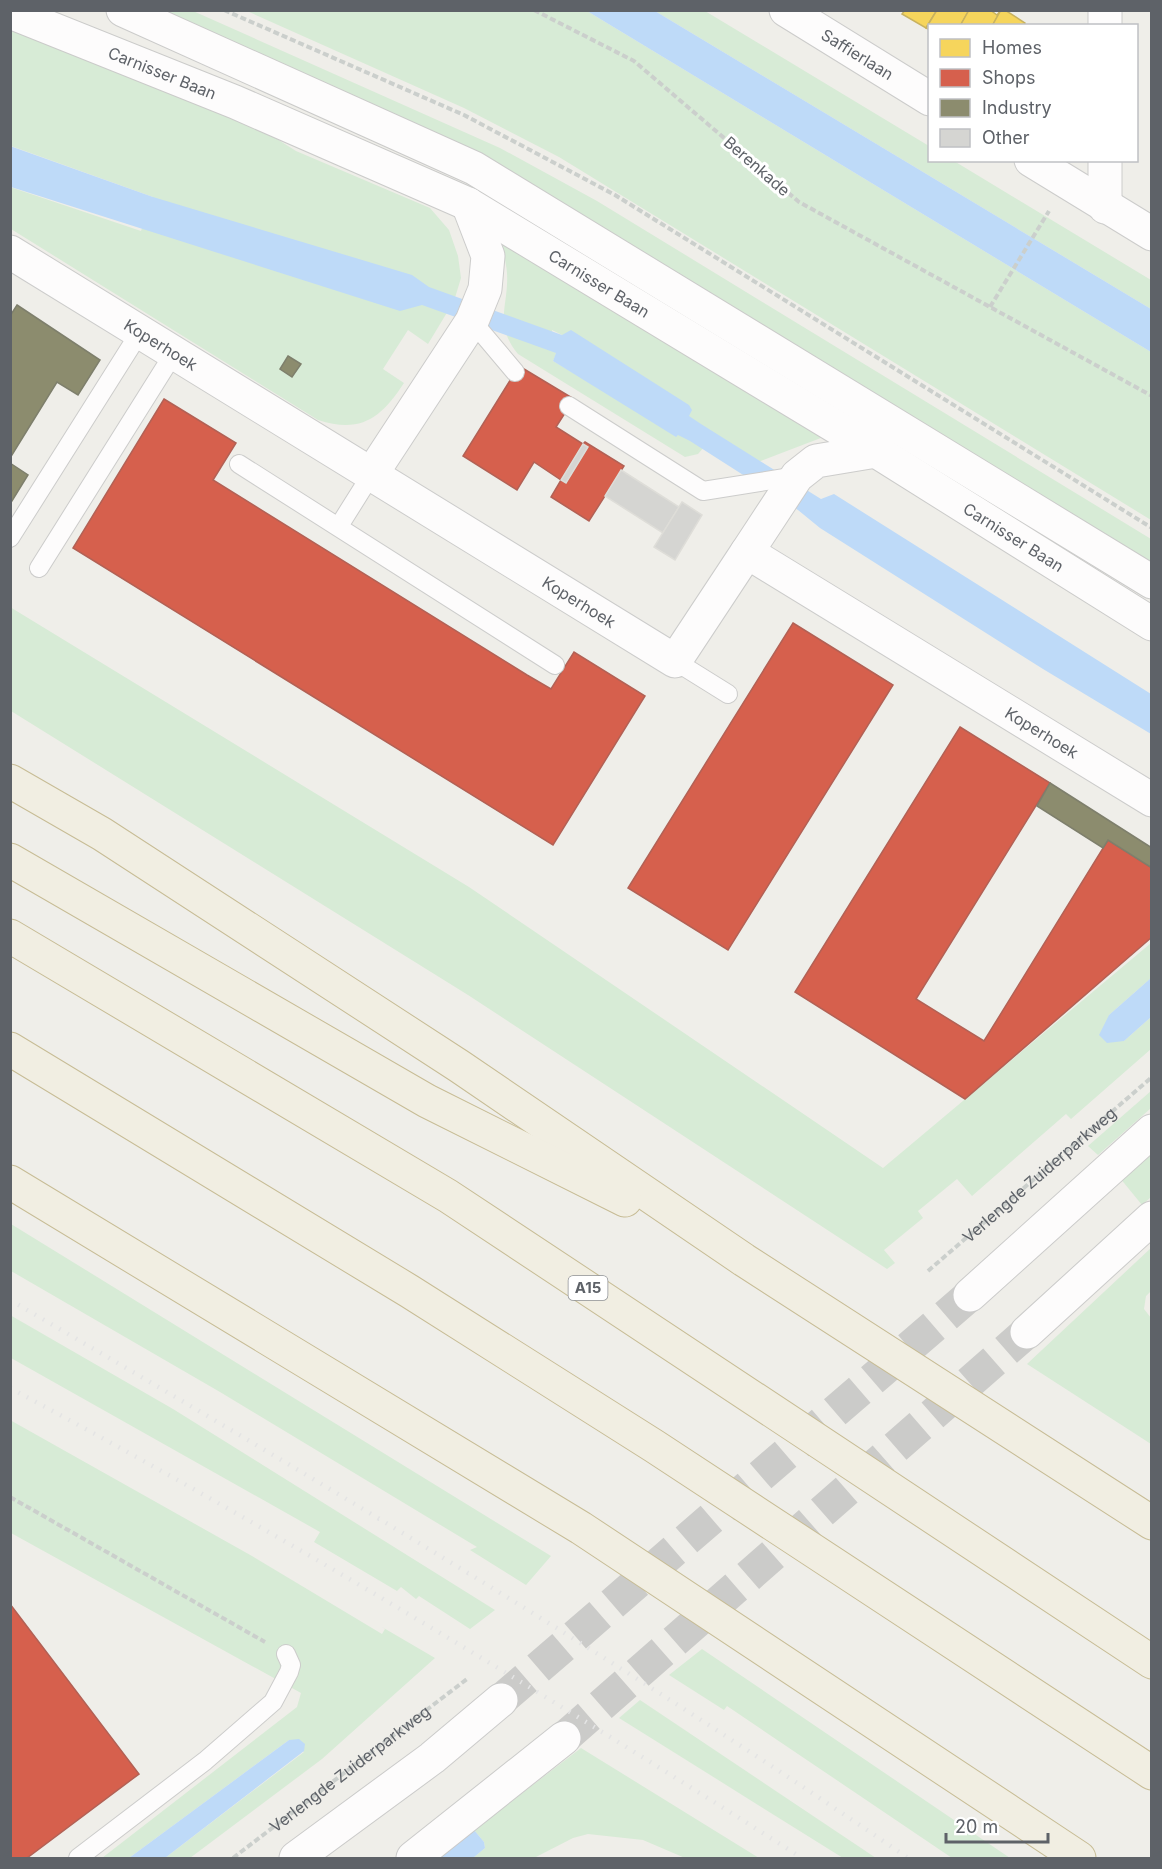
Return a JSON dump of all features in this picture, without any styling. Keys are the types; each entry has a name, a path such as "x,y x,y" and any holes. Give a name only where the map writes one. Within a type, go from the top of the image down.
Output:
{"highway":[{"path":"10,781 102,834 459,1066 744,1260 1152,1523"},
{"path":"10,860 427,1101 744,1260"},
{"name":"A15","path":"10,936 448,1196 1152,1662"},
{"path":"10,1049 409,1291 654,1446 1152,1773"},
{"path":"10,1182 580,1528 1080,1858"}],"main road":[{"name":"Carnisser Baan","path":"123,10 474,168 1152,582"},
{"name":"Saffierlaan","path":"786,10 928,98"},
{"name":"Carnisser Baan","path":"10,12 235,102 468,204 876,452 1152,624"},
{"path":"1033,162 1152,234"},
{"path":"1105,162 1106,207"},
{"path":"371,475 472,321 485,289 488,256 468,204"},
{"name":"Koperhoek","path":"10,252 675,661"},
{"path":"675,661 796,476 816,461 876,452"},
{"name":"Koperhoek","path":"747,552 1152,800"},
{"path":"970,1295 1152,1131"},
{"path":"1027,1332 1152,1218"},
{"path":"296,1858 432,1758 501,1700"},
{"path":"413,1858 564,1738"}],"lane":[{"path":"472,321 515,372"},
{"path":"10,538 140,332"},
{"path":"39,568 174,353"},
{"path":"570,406 703,490 796,476"},
{"path":"239,464 555,665"},
{"path":"339,526 371,475"},
{"path":"675,661 728,694"},
{"path":"78,1858 204,1761 273,1702 291,1665 286,1654"}],"path":[{"path":"224,10 464,115 615,195 1152,528"},
{"name":"Berenkade","path":"534,10 634,61 799,202 1152,396"},
{"path":"990,308 1043,221"},
{"name":"Verlengde Zuiderparkweg","path":"928,1271 1152,1077"},
{"path":"10,1497 286,1654"},
{"name":"Verlengde Zuiderparkweg","path":"233,1858 467,1679"}],"green space":[{"path":"142,11 193,11 500,148 597,201 1151,539 1151,569 676,277"},
{"path":"247,11 587,11 1151,352 1151,520 559,157 464,108"},
{"path":"655,11 705,11 928,145 928,162 956,162 1151,280 1151,309"},
{"path":"11,22 226,107 296,151 430,208 449,230 458,256 461,278 454,301 428,344 408,330 383,369 404,383 387,406 378,414 358,424 333,424 318,420 11,229 10,187 141,231 153,197 11,146"},
{"path":"500,236 826,436 758,462 711,439 698,454 685,457 518,354 510,343 504,323 507,273","holes":["552,330 701,425 678,434 553,361 556,354"]},
{"path":"10,607 469,887 883,1168 1151,943 1151,978 1109,1015 1124,1041 1151,1017 1151,1049 1071,1119 1066,1114 972,1196 957,1179 918,1211 923,1218 884,1250 895,1263 887,1269 468,995 11,711"},
{"path":"1151,1091 1151,1108 1098,1155 1088,1146"},
{"path":"1151,1150 1151,1197 1142,1205 1120,1178"},
{"path":"10,1224 551,1556 526,1585 470,1550 477,1547 220,1392 11,1271"},
{"path":"1151,1248 1151,1291 1146,1296 1144,1309 1151,1318 1151,1444 1027,1364"},
{"path":"10,1315 173,1409 495,1610 470,1629 419,1596 416,1599 401,1587 397,1591 314,1542 320,1532 11,1358"},
{"path":"10,1420 252,1556 382,1634 385,1629 382,1627 435,1658 322,1759 190,1858 165,1858 304,1752 289,1740 129,1858 102,1858 297,1707 301,1693 11,1533"},
{"path":"702,1649 1010,1858 952,1858 727,1706 724,1710 669,1675"},
{"path":"640,1700 876,1858 843,1858 619,1718"},
{"path":"581,1748 759,1858 685,1858 643,1840 588,1834 573,1838 534,1858 473,1858 485,1848 484,1842 474,1830"}],"water":[{"path":"587,11 655,11 1151,309 1151,352"},
{"path":"10,146 153,197 412,275 429,287 562,335 571,330 689,405 692,410 689,416 701,424 821,499 834,494 1151,694 1151,734 1043,669 820,528 798,510 690,441 678,435 676,437 553,361 556,353 422,305 400,311 11,187"},
{"path":"1151,978 1151,1017 1124,1041 1107,1043 1099,1035 1109,1015"},
{"path":"299,1739 305,1744 304,1751 165,1858 129,1858 289,1740"},
{"path":"474,1830 484,1842 485,1848 473,1858 438,1858"}],"building: Homes":[{"path":"905,10 937,10 926,28 902,14"},
{"path":"937,10 969,10 961,24 928,24"},
{"path":"969,10 990,10 997,15 1001,10 993,24 961,24"},
{"path":"1001,10 1005,10 1025,23 1025,24 993,24"}],"building: Shops":[{"path":"519,366 574,399 556,427 583,444 561,480 534,462 517,490 463,456"},
{"path":"164,399 236,443 213,480 527,675 551,689 574,652 645,696 553,845 73,548"},
{"path":"585,442 624,466 589,521 551,497 561,480 566,483 588,447 583,444"},
{"path":"793,623 893,685 728,950 628,888"},
{"path":"960,727 1050,783 916,999 984,1041 1108,840 1152,868 1152,937 965,1099 795,992"},
{"path":"10,1604 139,1774 27,1858 10,1858"}],"building: Industry":[{"path":"17,305 100,360 78,395 57,382 10,458 10,316"},
{"path":"288,356 301,364 292,377 280,369"},
{"path":"10,463 28,475 10,504"},
{"path":"1050,783 1152,848 1152,868 1108,840 1103,848 1037,806"}],"building: Other":[{"path":"583,444 588,447 566,483 561,480"},
{"path":"621,470 679,507 663,533 605,496"},
{"path":"682,502 702,515 675,560 654,547"}],"tunnel":[{"path":"501,1700 970,1295"},
{"path":"564,1738 1027,1332"}],"railway":[{"path":"10,1300 238,1434 576,1640 688,1711 908,1858"},
{"path":"10,1388 312,1557 608,1735 802,1858"}]}
